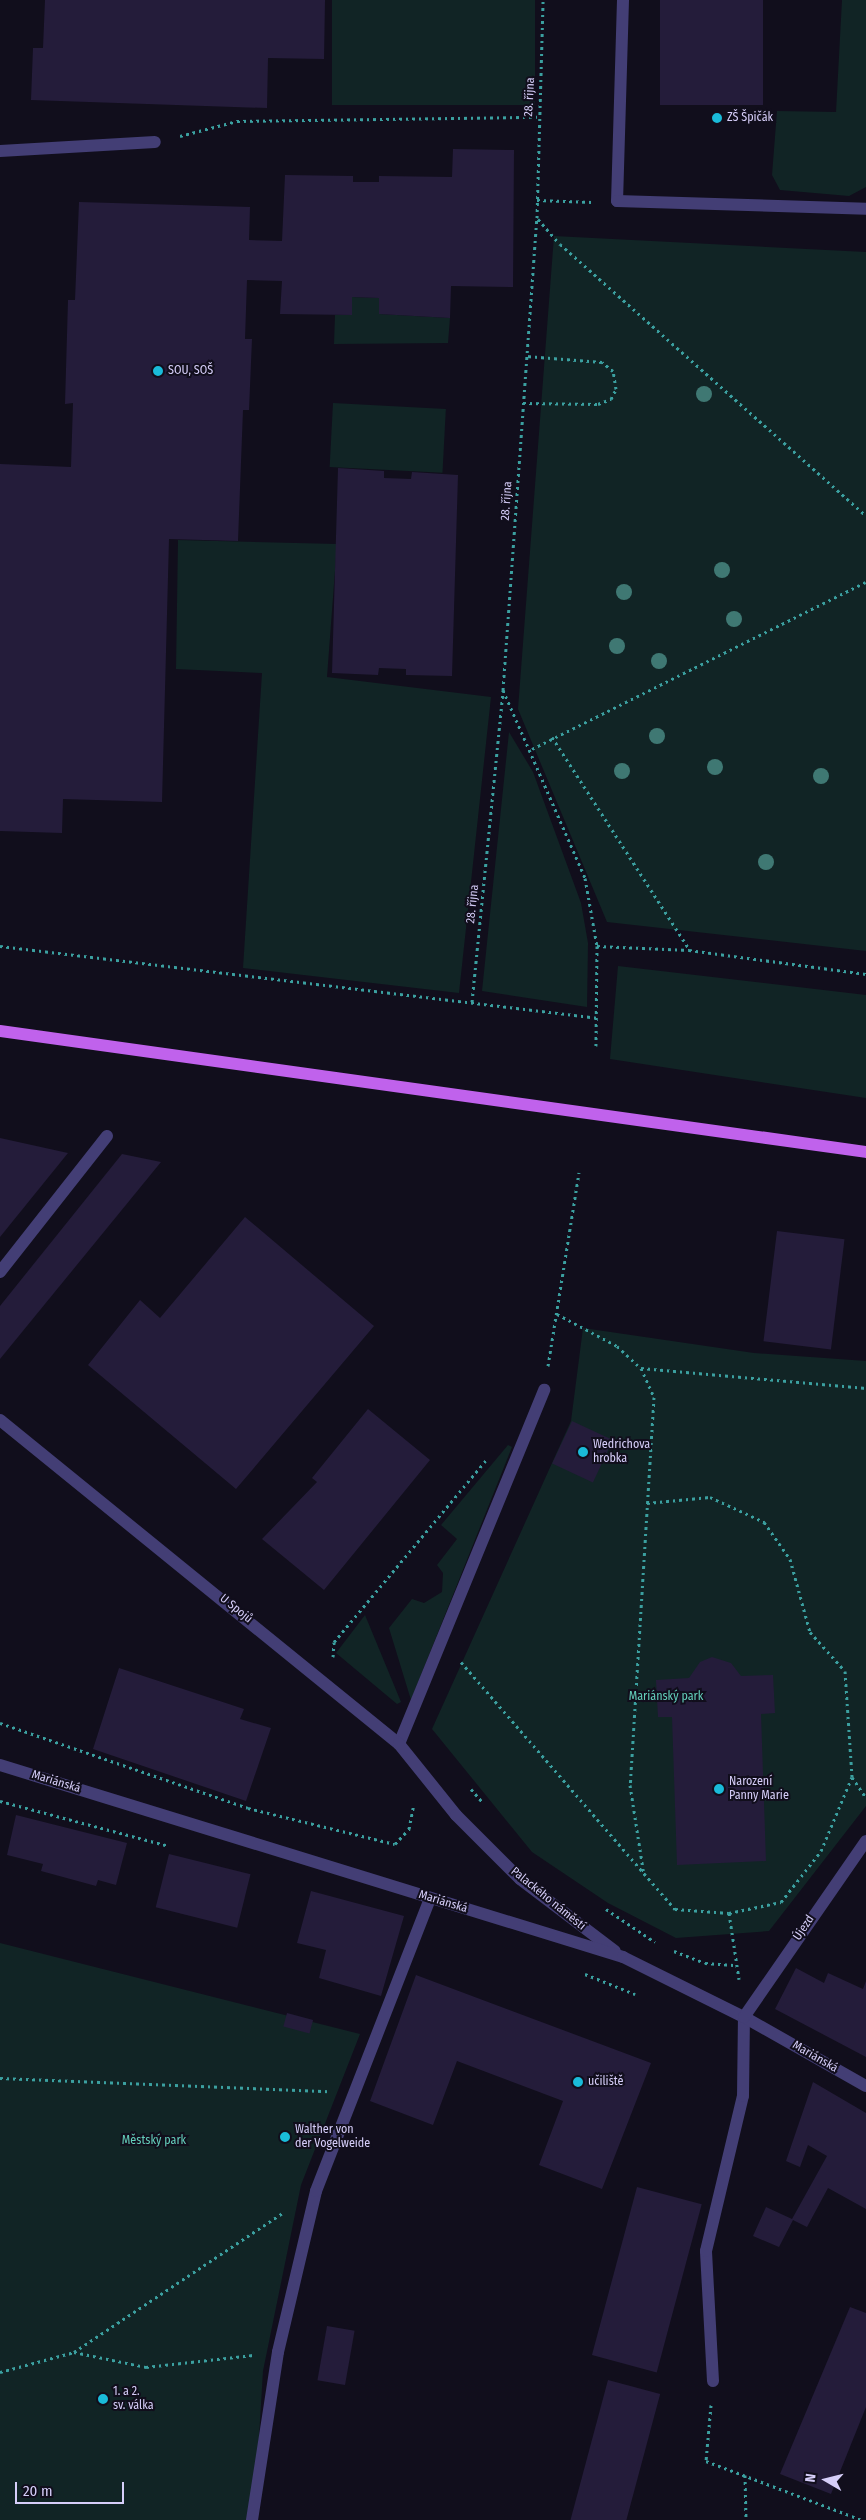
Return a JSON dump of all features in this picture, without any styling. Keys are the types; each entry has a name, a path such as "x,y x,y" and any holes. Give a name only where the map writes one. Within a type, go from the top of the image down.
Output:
{"main road":[{"path":"0,1031 866,1152"}],"street":[{"path":"623,0 617,201 866,208"},
{"path":"0,151 155,142"},
{"path":"0,1272 107,1136"},
{"path":"399,1744 544,1390"},
{"name":"U Spojů","path":"0,1420 399,1744 419,1766 456,1815"},
{"name":"Mariánská","path":"0,1765 623,1957 744,2017 866,2086"},
{"name":"Palackého náměstí","path":"456,1815 520,1878 623,1957"},
{"name":"Újezd","path":"744,2017 866,1841"},
{"path":"252,2520 278,2352 316,2191 430,1898"},
{"path":"713,2381 706,2251 743,2096 744,2017"}],"path":[{"name":"28. října","path":"472,1002 503,690 537,218 537,117 543,0"},
{"path":"155,142 237,121 537,117"},
{"path":"537,200 617,201"},
{"path":"537,218 560,244 866,516"},
{"path":"523,403 598,404 611,399 616,389 613,371 602,362 526,356"},
{"path":"532,749 552,737 866,582"},
{"path":"503,690 532,749 586,878 597,946 599,1018 596,1046"},
{"path":"552,737 689,950"},
{"path":"0,946 599,1018"},
{"path":"597,946 689,950 866,974"},
{"path":"544,1390 579,1172"},
{"path":"557,1314 618,1346 641,1368 654,1397 630,1785 644,1875"},
{"path":"641,1368 866,1388"},
{"path":"340,1663 332,1657 334,1642 493,1451"},
{"path":"442,1641 675,1909 729,1912 781,1902 821,1851 852,1777 845,1671 810,1632 790,1559 764,1522 710,1497 647,1503"},
{"path":"0,1723 248,1808 395,1844 409,1829 419,1766"},
{"path":"852,1777 866,1798"},
{"path":"468,1786 488,1808"},
{"path":"603,1907 661,1946"},
{"path":"670,1950 706,1963 737,1965 729,1912"},
{"path":"0,2078 356,2092"},
{"path":"0,2372 74,2352 316,2191"},
{"path":"74,2352 146,2367 278,2352"},
{"path":"713,2381 706,2461 862,2520"},
{"path":"745,2476 746,2520"}],"green space":[{"path":"332,0 535,0 535,105 332,105"},
{"path":"842,0 866,0 866,187 849,196 780,190 772,175 777,111 836,112"},
{"path":"554,236 866,252 866,951 607,922 518,709"},
{"path":"352,297 379,298 379,314 450,318 448,343 334,344 335,315 352,315"},
{"path":"333,403 446,409 442,473 330,467"},
{"path":"178,540 337,544 327,677 491,697 459,993 243,968 262,673 176,669"},
{"path":"509,732 533,772 581,903 588,943 587,1007 482,991"},
{"path":"618,966 866,995 866,1098 610,1059"},
{"name":"Mariánský park","path":"583,1328 754,1353 866,1361 866,1806 769,1931 676,1938 608,1903 532,1852 432,1729 571,1421"},
{"path":"508,1445 512,1447 411,1700 389,1628 412,1599 424,1603 442,1592 443,1573 437,1565 457,1539 441,1525"},
{"path":"365,1615 401,1702 397,1704 336,1653"},
{"name":"Městský park","path":"0,1943 360,2034 301,2185 263,2371 254,2520 0,2520"}],"building":[{"path":"45,0 325,0 324,59 268,58 267,108 31,100 33,48 43,48"},
{"path":"660,0 763,0 763,105 660,105"},
{"path":"453,149 514,150 513,287 451,286 450,318 379,314 379,298 352,297 352,315 280,314 282,281 247,280 245,339 252,339 249,410 243,410 238,541 169,539 162,802 63,799 62,833 0,831 0,464 71,467 73,403 65,404 68,300 75,300 79,202 250,207 249,240 282,241 285,175 353,176 353,182 379,182 379,176 452,177"},
{"path":"338,468 384,471 384,478 411,479 412,472 458,475 452,676 406,675 406,669 379,668 378,675 332,673"},
{"path":"0,1138 68,1153 0,1237"},
{"path":"122,1154 161,1162 0,1359 0,1306"},
{"path":"245,1217 374,1326 236,1489 88,1365 140,1300 160,1318"},
{"path":"777,1231 844,1239 831,1349 763,1341"},
{"path":"368,1409 430,1460 324,1590 262,1539 317,1482 312,1478"},
{"name":"Wedrichova hrobka","path":"572,1421 613,1440 593,1483 552,1464"},
{"name":"Narození Panny Marie","path":"712,1657 731,1663 741,1676 773,1675 775,1713 761,1714 766,1861 677,1865 672,1717 658,1717 656,1680 689,1678 700,1662"},
{"path":"119,1668 244,1709 240,1719 271,1728 246,1801 93,1749"},
{"path":"16,1815 127,1843 116,1885 98,1880 96,1886 41,1871 43,1864 7,1855"},
{"path":"169,1854 251,1874 237,1928 156,1907"},
{"path":"311,1891 404,1916 381,1996 319,1978 326,1950 297,1943"},
{"path":"796,1968 824,1983 828,1973 863,1989 866,1981 866,2057 775,2009"},
{"name":"učiliště","path":"416,1975 651,2063 602,2189 539,2165 563,2101 457,2061 433,2125 370,2101"},
{"path":"287,2013 313,2020 309,2034 283,2027"},
{"path":"813,2082 866,2113 866,2209 828,2188 807,2227 793,2220 779,2247 753,2236 766,2207 792,2219 827,2156 808,2145 800,2167 786,2161"},
{"path":"637,2187 702,2204 657,2372 592,2355"},
{"path":"850,2307 866,2313 866,2407 831,2494 780,2474"},
{"path":"327,2326 355,2331 345,2385 317,2380"},
{"path":"608,2380 660,2394 626,2520 570,2520"}],"place":[{"name":"ZŠ Špičák","path":"717,118"},
{"name":"SOU, SOŠ","path":"158,371"},
{"name":"Wedrichova hrobka","path":"583,1452"},
{"name":"Narození Panny Marie","path":"719,1789"},
{"name":"učiliště","path":"578,2082"},
{"name":"Walther von der Vogelweide","path":"285,2137"},
{"name":"1. a 2. sv. válka","path":"103,2399"}]}
